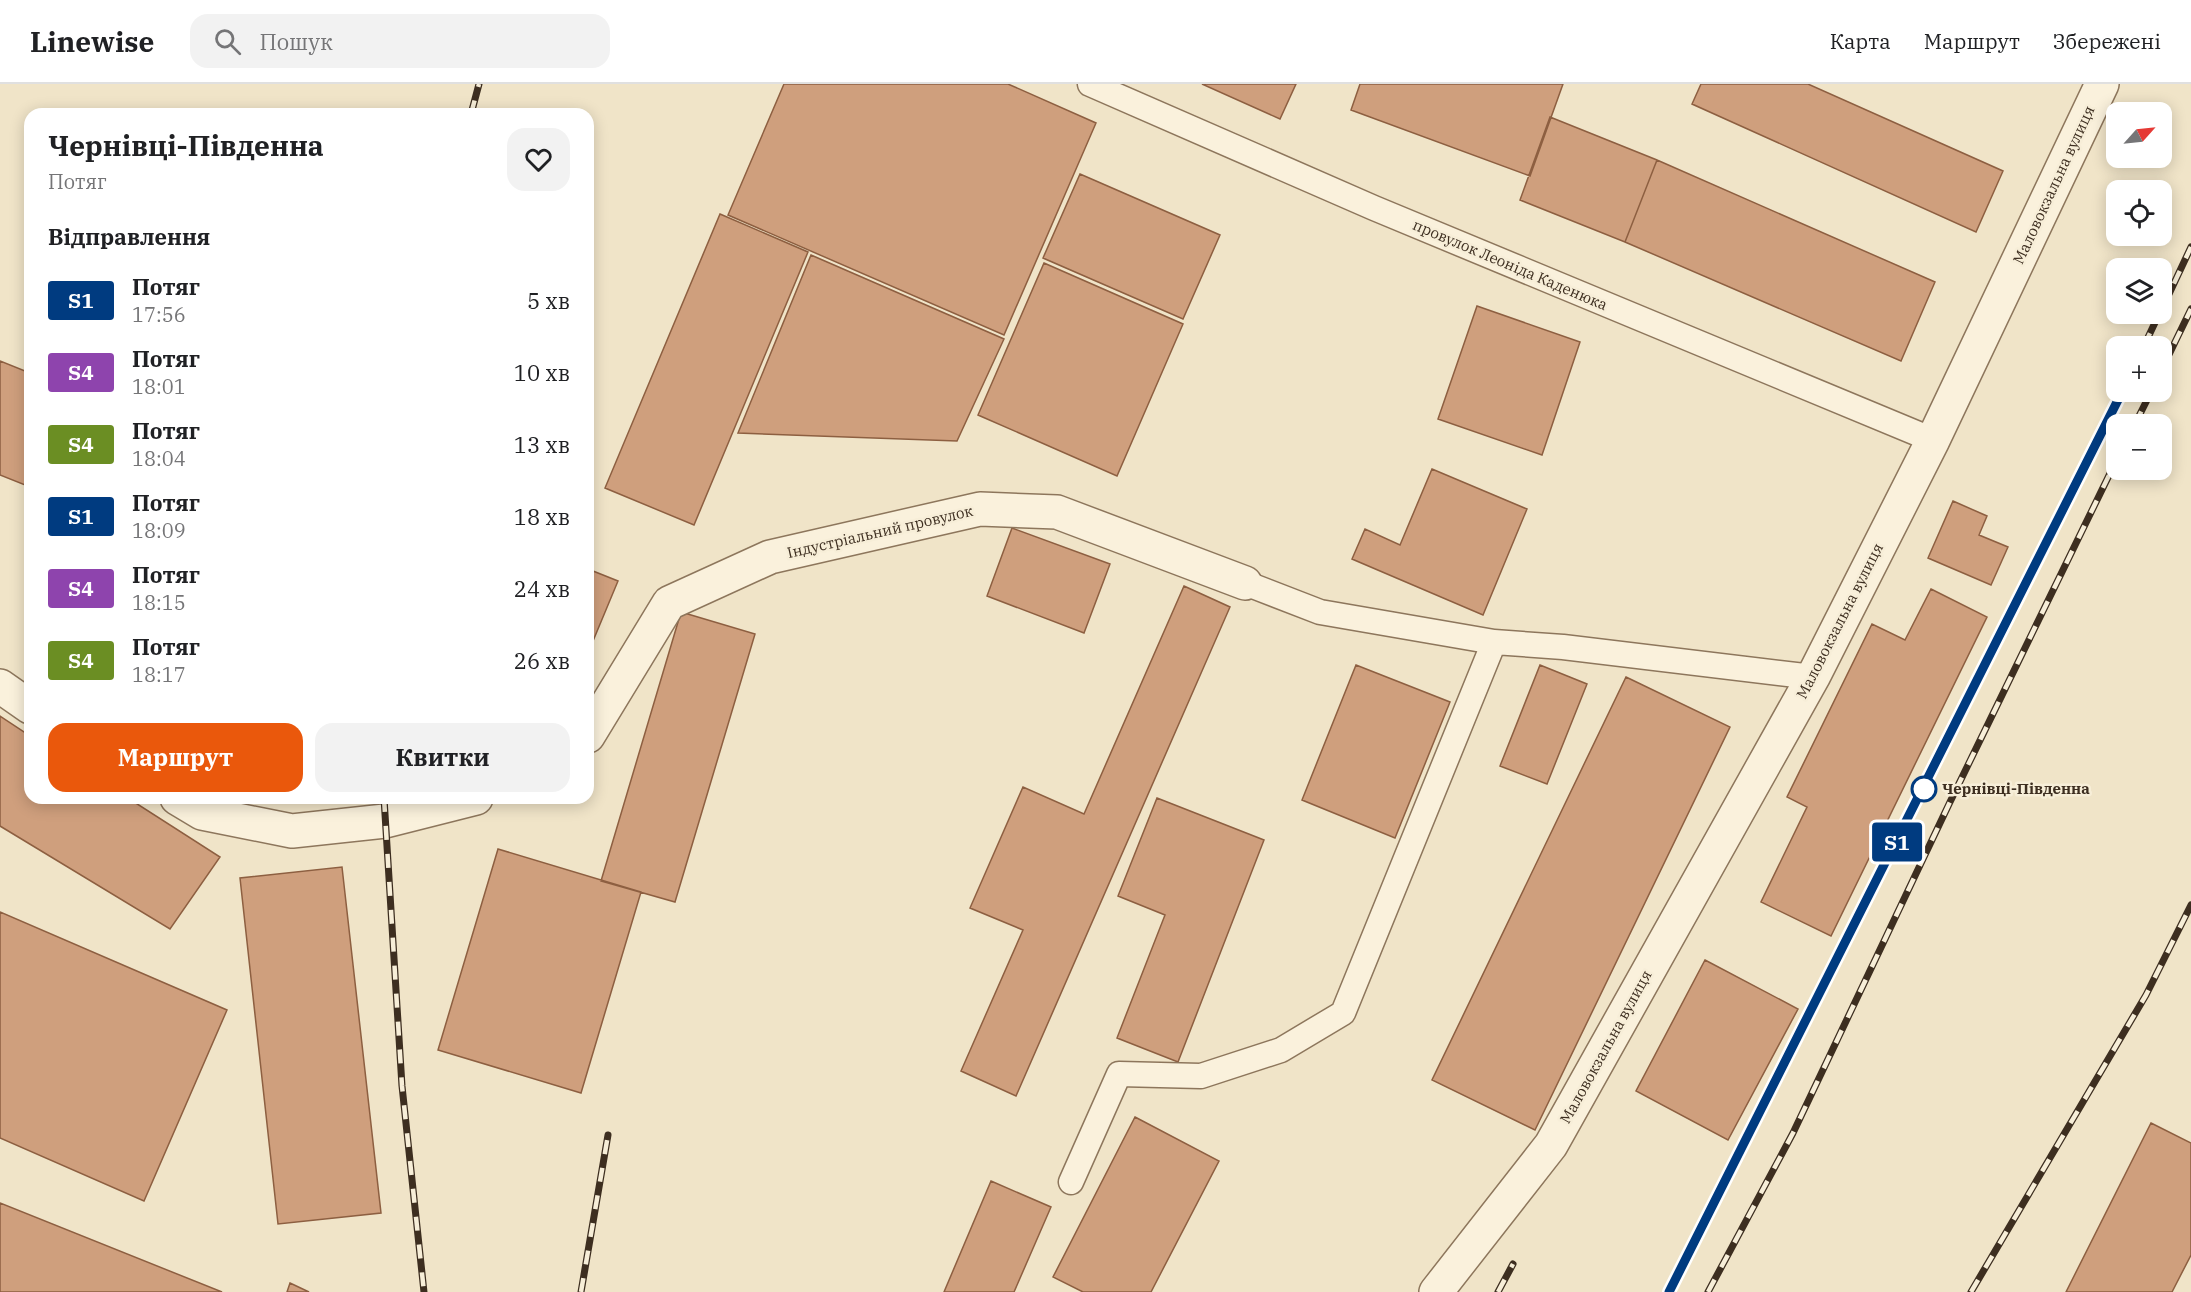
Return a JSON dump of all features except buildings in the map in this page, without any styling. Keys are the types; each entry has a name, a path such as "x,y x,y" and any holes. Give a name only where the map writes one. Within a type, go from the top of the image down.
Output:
{"street":[{"name":"Маловокзальна вулиця","path":"1437,1292 1551,1145 1813,677 1933,440 2102,84"},
{"name":"Індустріальний провулок","path":"594,726 669,603 770,557 980,509 1057,512 1245,583"},
{"path":"0,686 24,703"},
{"path":"187,804 202,813 292,831 385,821 452,804"}],"lane":[{"name":"провулок Леоніда Каденюка","path":"1090,84 1374,208 1933,440"},
{"path":"1245,583 1320,612 1494,642 1563,647 1813,677"},
{"path":"1071,1182 1119,1074 1201,1076 1281,1050 1343,1013 1494,642"}],"railway":[{"path":"473,108 479,84"},
{"path":"2172,288 2191,247"},
{"path":"2172,348 2191,309"},
{"path":"2149,336 2154,324"},
{"path":"1669,1292 2117,402"},
{"path":"2140,414 2146,402"},
{"path":"1708,1292 1793,1133 1950,802 2107,480"},
{"path":"384,804 402,1086 424,1292"},
{"path":"1971,1292 2146,995 2191,905"},
{"path":"581,1292 608,1135"},
{"path":"1498,1292 1513,1264"}],"train":[{"name":"S1","path":"1669,1292 1719,1197 2117,402"}],"place":[{"name":"Чернівці-Південна","path":"1924,789"}]}
